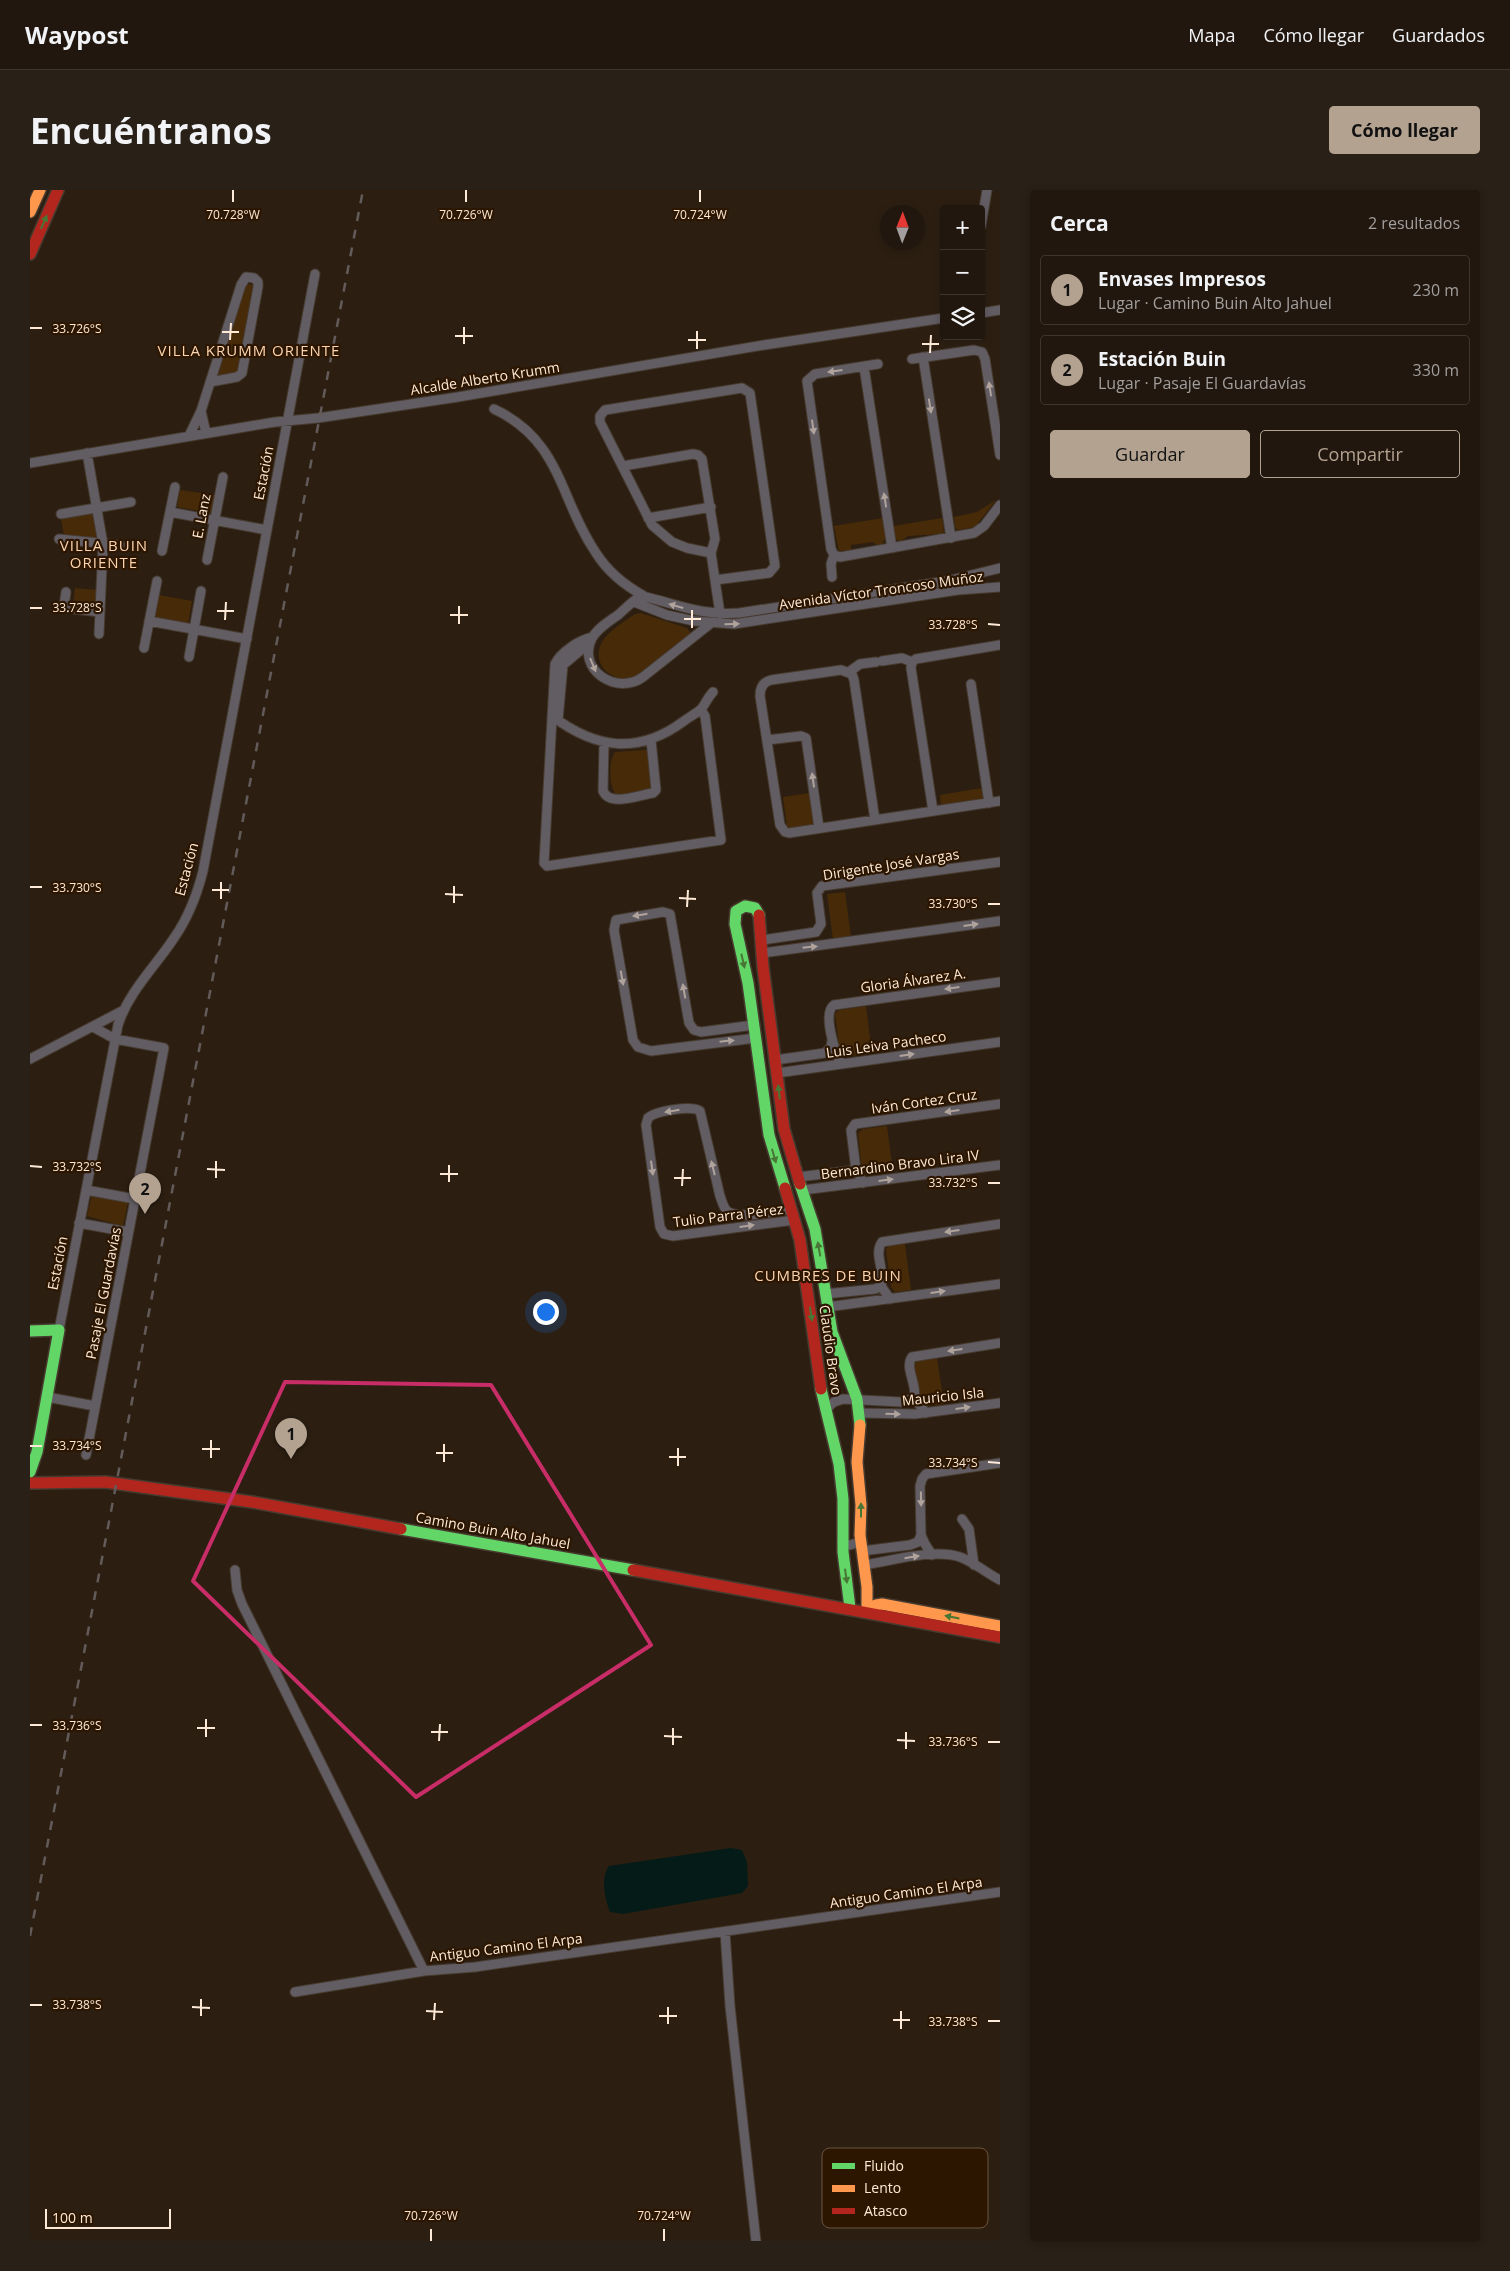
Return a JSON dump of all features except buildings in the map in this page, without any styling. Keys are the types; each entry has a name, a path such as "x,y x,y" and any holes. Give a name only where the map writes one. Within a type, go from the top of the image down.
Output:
{"main road":[{"path":"30,212 40,190"},
{"path":"30,254 58,190"},
{"name":"Claudio Bravo","path":"850,1608 842,1543 841,1481 836,1448 825,1410 799,1234 774,1159 765,1115 748,984 735,924 734,914 738,908 749,906 758,911 762,940 764,981 787,1143 814,1229 827,1307 835,1341 857,1399 859,1413 857,1462 861,1505 861,1547 868,1587 867,1611"},
{"path":"30,1331 59,1330"},
{"name":"Estación","path":"30,1472 37,1452 59,1330"},
{"path":"37,1452 42,1470 55,1482"},
{"name":"Camino Buin Alto Jahuel","path":"30,1483 113,1483 252,1502 867,1611 1000,1637"},
{"name":"Camino Buin Alto Jahuel","path":"867,1611 876,1605 882,1604 1000,1626"}],"street":[{"path":"984,205 987,190"},
{"name":"Estación","path":"59,1330 115,1039 124,1010 133,994 181,928 197,891 208,843 315,274"},
{"path":"189,436 201,411 210,382 242,282 246,278 254,278 258,282 258,287 242,374 237,377 210,382"},
{"path":"985,312 1000,310"},
{"name":"Alcalde Alberto Krumm","path":"30,463 206,433 449,398 764,345 940,319"},
{"path":"912,359 974,350 984,354 1000,455"},
{"path":"923,358 951,538"},
{"path":"832,577 831,564 834,555 831,549 807,384 808,379 815,374 878,364"},
{"path":"864,367 892,548"},
{"path":"711,552 687,548 672,542 658,531 648,518 624,466 600,422 600,416 605,410 742,388 748,391 776,564 769,572 715,580"},
{"name":"Avenida Víctor Troncoso Muñoz","path":"494,410 516,422 540,444 558,473 595,552 615,576 644,596 683,608 720,614 763,610 947,580 1000,568"},
{"path":"201,411 206,433"},
{"path":"88,453 103,544 99,634"},
{"path":"624,466 698,455 704,462 715,540 711,552 720,614"},
{"name":"E. Lanz","path":"207,560 223,477"},
{"path":"162,551 175,487"},
{"path":"61,514 131,502"},
{"path":"834,555 840,557 951,538 977,531 997,517 1000,506"},
{"path":"648,518 711,507"},
{"path":"170,512 267,530"},
{"path":"60,539 120,546"},
{"path":"144,648 157,581"},
{"name":"Avenida Víctor Troncoso Muñoz","path":"634,602 667,615 710,624 734,624 958,590 1000,587"},
{"path":"189,657 201,591"},
{"path":"66,592 64,606 66,608 100,612"},
{"path":"644,596 637,598 593,637 590,647 590,660 600,676 609,682 626,684 640,680 710,624"},
{"name":"Avenida Víctor Troncoso Muñoz","path":"763,610 760,616 765,620"},
{"path":"149,621 247,639"},
{"path":"555,718 555,664 559,657 580,642 593,637"},
{"path":"933,811 911,668 912,662 916,659 1000,645"},
{"path":"590,647 582,649 563,665 555,718 544,863 548,867 721,840 705,716 701,710"},
{"path":"850,672 856,665 879,661 902,658 912,662"},
{"path":"850,672 841,670 771,680 765,682 760,691 780,827 789,833 1000,801"},
{"path":"850,672 854,680 875,820"},
{"path":"970,684 989,802"},
{"path":"555,718 585,737 604,742 626,744 651,740 666,733 698,710 701,710 705,701 713,692"},
{"path":"767,740 801,736 806,738 819,828"},
{"path":"604,742 603,791 606,796 613,800 653,793 656,790 651,740"},
{"name":"Dirigente José Vargas","path":"830,945 820,926 817,893 822,886 1000,862"},
{"path":"699,1044 696,1030 689,1023 670,914 663,912 620,918 614,922 614,930 635,1046 651,1051 756,1038"},
{"path":"762,953 1000,921"},
{"path":"762,940 811,934 820,926"},
{"path":"748,984 764,981"},
{"name":"Gloria Álvarez A.","path":"832,1041 829,1014 830,1008 837,1004 1000,982"},
{"path":"30,1059 124,1010"},
{"path":"684,1046 696,1030 754,1025"},
{"path":"94,1027 115,1039"},
{"name":"Pasaje El Guardavías","path":"86,1455 164,1048 115,1039"},
{"path":"832,1041 841,1064"},
{"name":"Luis Leiva Pacheco","path":"775,1060 825,1053 831,1047 832,1041"},
{"name":"Luis Leiva Pacheco","path":"776,1073 1000,1042"},
{"name":"Iván Cortez Cruz","path":"856,1170 852,1127 857,1124 1000,1104"},
{"name":"Tulio Parra Pérez","path":"730,1212 723,1205 720,1196 702,1115 699,1110 692,1107 654,1113 646,1120 660,1227 664,1234 673,1236 726,1229 793,1215"},
{"path":"765,1115 782,1113"},
{"name":"Bernardino Bravo Lira IV","path":"803,1190 1000,1165"},
{"path":"856,1170 863,1183"},
{"name":"Bernardino Bravo Lira IV","path":"798,1177 856,1170"},
{"path":"86,1190 135,1199"},
{"path":"726,1229 730,1212 740,1215 793,1215"},
{"path":"79,1222 128,1232"},
{"path":"825,1294 875,1289 880,1286 882,1279 879,1247 883,1241 1000,1224"},
{"path":"799,1234 805,1230 814,1229"},
{"path":"827,1307 1000,1284"},
{"path":"880,1286 890,1299"},
{"path":"926,1413 914,1398 915,1390 910,1358 916,1355 1000,1344"},
{"path":"47,1397 95,1406"},
{"name":"Mauricio Isla","path":"857,1399 901,1402 914,1398"},
{"name":"Claudio Bravo","path":"825,1410 838,1400 857,1399"},
{"name":"Mauricio Isla","path":"859,1413 908,1415 1000,1403"},
{"path":"932,1555 922,1535 920,1486 924,1476 929,1473 1000,1463"},
{"path":"962,1519 969,1529 974,1565"},
{"path":"842,1543 861,1547 910,1545 918,1542 922,1535"},
{"path":"864,1565 932,1555 953,1555 1000,1580"},
{"name":"Antiguo Camino El Arpa","path":"236,1570 237,1590 242,1604 424,1971 475,1967 1000,1892"},
{"path":"725,1932 730,2006 756,2241"},
{"path":"295,1992 424,1971"}],"highlighted area":[{"path":"285,1382 491,1385 651,1645 416,1797 193,1581"}],"shaded area":[{"path":"247,284 253,285 237,373 215,376"},
{"path":"180,490 215,495 212,513 177,507"},
{"path":"996,500 975,527 958,530 955,527 954,517 977,512"},
{"path":"93,512 97,540 64,536 61,518"},
{"path":"883,518 886,537 882,544 876,545 873,542 851,545 851,550 839,551 834,526"},
{"path":"942,518 944,532 941,534 908,536 900,542 896,539 893,526"},
{"path":"75,588 98,590 96,608 73,606"},
{"path":"159,595 192,601 188,624 155,618"},
{"path":"641,613 687,628 691,634 638,676 621,678 614,676 607,672 599,659 602,642 617,626 635,614"},
{"path":"646,750 650,754 654,787 650,791 616,795 610,774 611,762 615,752"},
{"path":"982,788 984,799 941,806 940,795"},
{"path":"810,793 815,826 792,829 787,826 783,797"},
{"path":"845,892 851,937 833,940 827,894"},
{"path":"866,1006 872,1053 843,1057 840,1053 835,1014 839,1010"},
{"path":"887,1126 893,1172 866,1175 862,1171 858,1133 863,1129"},
{"path":"92,1195 128,1202 123,1226 87,1216"},
{"path":"905,1244 911,1290 895,1292 891,1287 886,1249 889,1246"},
{"path":"937,1358 944,1404 927,1406 921,1399 913,1364 921,1359"}],"water":[{"path":"731,1848 742,1850 747,1862 748,1886 742,1893 623,1914 610,1912 606,1901 604,1882 609,1866"}],"railway":[{"path":"30,1936 363,190"}],"traffic: fast":[{"path":"759,915 755,908 745,906 736,911 735,924 748,983 769,1135 785,1188"},
{"path":"800,1184 815,1229 832,1332 857,1399 860,1425"},
{"path":"30,1331 59,1330 37,1452 30,1472"},
{"path":"821,1389 839,1464 843,1499 843,1552 850,1608"},
{"path":"401,1529 633,1570"}],"traffic: slow":[{"path":"30,212 40,190"},
{"path":"860,1425 857,1462 861,1505 860,1535 867,1587 867,1611"},
{"path":"876,1605 882,1604 1000,1626"}],"traffic: jam":[{"path":"30,254 58,190"},
{"path":"759,915 763,967 784,1129 800,1184"},
{"path":"785,1188 800,1240 821,1389"},
{"path":"30,1483 105,1482 252,1502 401,1529"},
{"path":"633,1570 1000,1637"}],"place":[{"name":"Estación Buin","path":"145,1214"},
{"name":"Envases Impresos","path":"291,1459"}],"district":[{"name":"VILLA KRUMM ORIENTE","path":"249,350"},
{"name":"VILLA BUIN ORIENTE","path":"104,554"},
{"name":"CUMBRES DE BUIN","path":"828,1275"}]}
